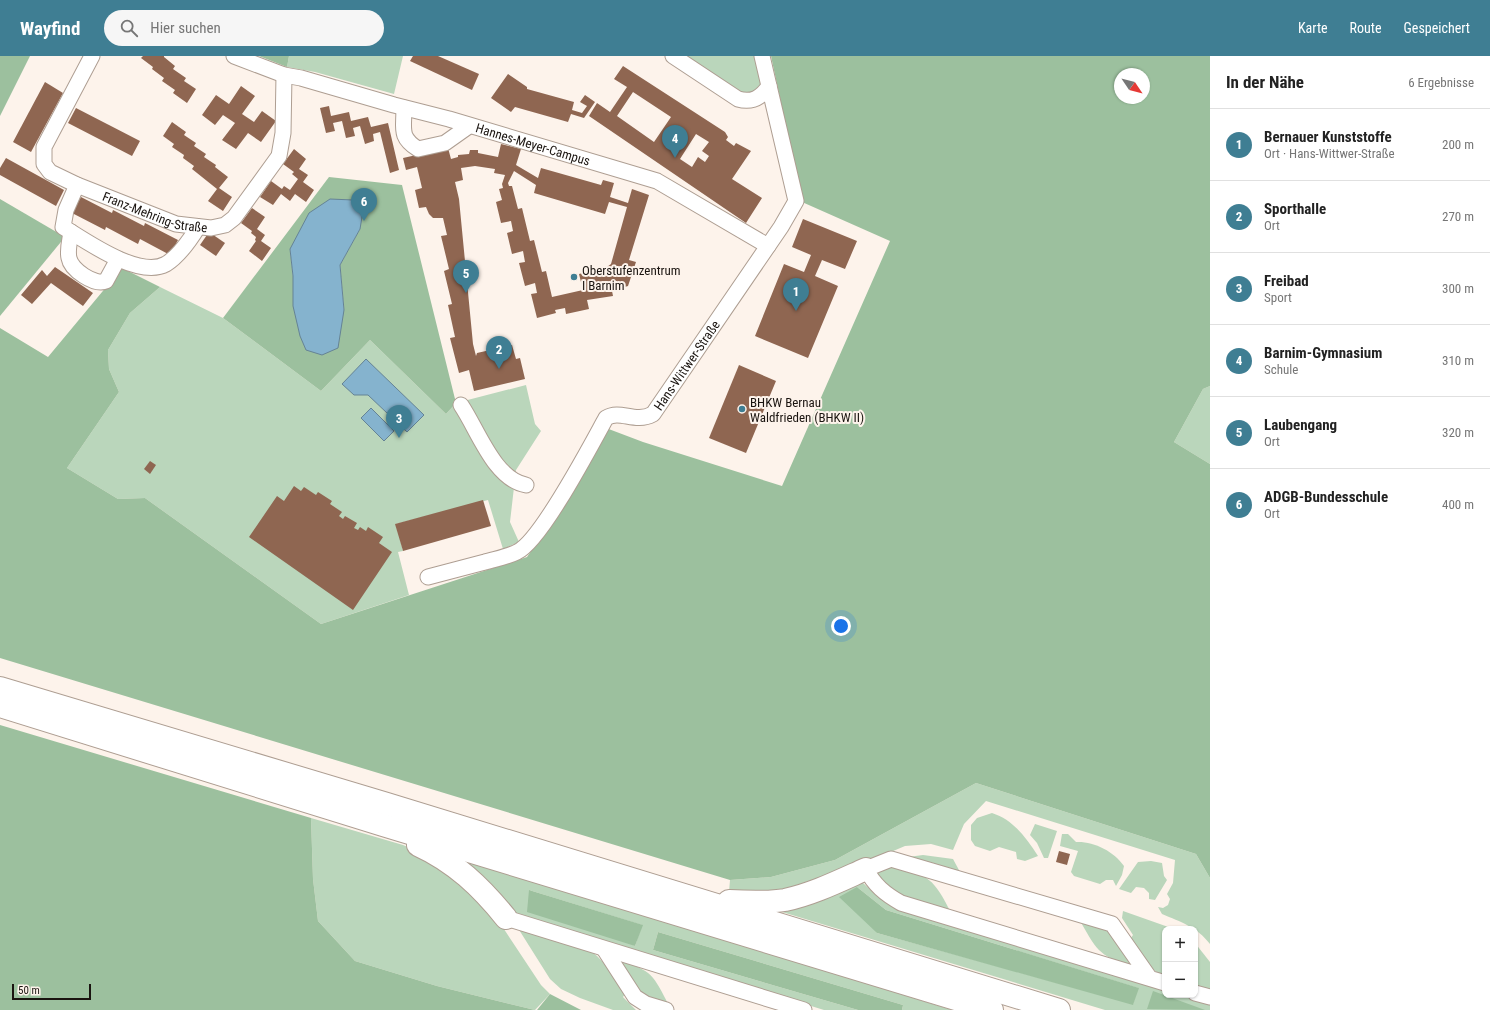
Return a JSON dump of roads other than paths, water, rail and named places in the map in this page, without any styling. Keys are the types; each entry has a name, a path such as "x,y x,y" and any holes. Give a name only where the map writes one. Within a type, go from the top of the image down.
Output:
{"highway":[{"path":"0,688 387,804 1059,1010"},
{"path":"0,706 383,825 992,1010"},
{"path":"383,825 394,836 428,850 458,869 483,890 506,918"},
{"path":"694,898 758,902 784,900 808,894 866,869"}],"street":[{"name":"Franz-Mehring-Straße","path":"92,56 44,147 44,164 50,172 77,185 176,224 198,227 211,228 225,225 234,218 279,156 283,133 284,75"},
{"name":"Hannes-Meyer-Campus","path":"234,56 284,75 301,78 404,108 449,119 657,181 768,246"},
{"path":"673,56 738,99 745,101 758,98 769,86"},
{"name":"Hans-Wittwer-Straße","path":"428,577 502,557 526,547 564,493 606,418 617,414 641,419 653,414 768,246 796,201 762,56"},
{"path":"404,108 404,133 408,142 418,149 445,143 469,126"},
{"path":"77,185 66,210 63,227 118,258 142,266 155,267 165,264 174,258 198,227"},
{"path":"71,232 69,260 73,266 96,282 106,282 118,258"},
{"path":"461,405 504,474 516,484 526,485"},
{"path":"1149,977 1112,924 891,859 866,869 872,881 886,894 901,903 1162,982"},
{"path":"506,918 804,1010"},
{"path":"604,949 635,997 646,1004 666,1010"},
{"path":"1198,993 1210,997"}],"water":[{"path":"330,199 353,200 363,211 360,229 340,265 344,310 338,348 322,355 306,350 300,336 293,306 293,276 290,249 309,213"},
{"path":"366,359 424,415 407,432 368,395 354,395 342,384"},
{"path":"371,408 394,431 384,441 361,418"}],"place":[{"name":"Barnim-Gymnasium","path":"675,158"},
{"name":"ADGB-Bundesschule","path":"364,221"},
{"name":"Oberstufenzentrum I Barnim","path":"574,277"},
{"name":"Laubengang","path":"466,293"},
{"name":"Bernauer Kunststoffe","path":"796,311"},
{"name":"Sporthalle","path":"499,369"},
{"name":"BHKW Bernau Waldfrieden (BHKW II)","path":"742,409"},
{"name":"Freibad","path":"399,438"}]}
